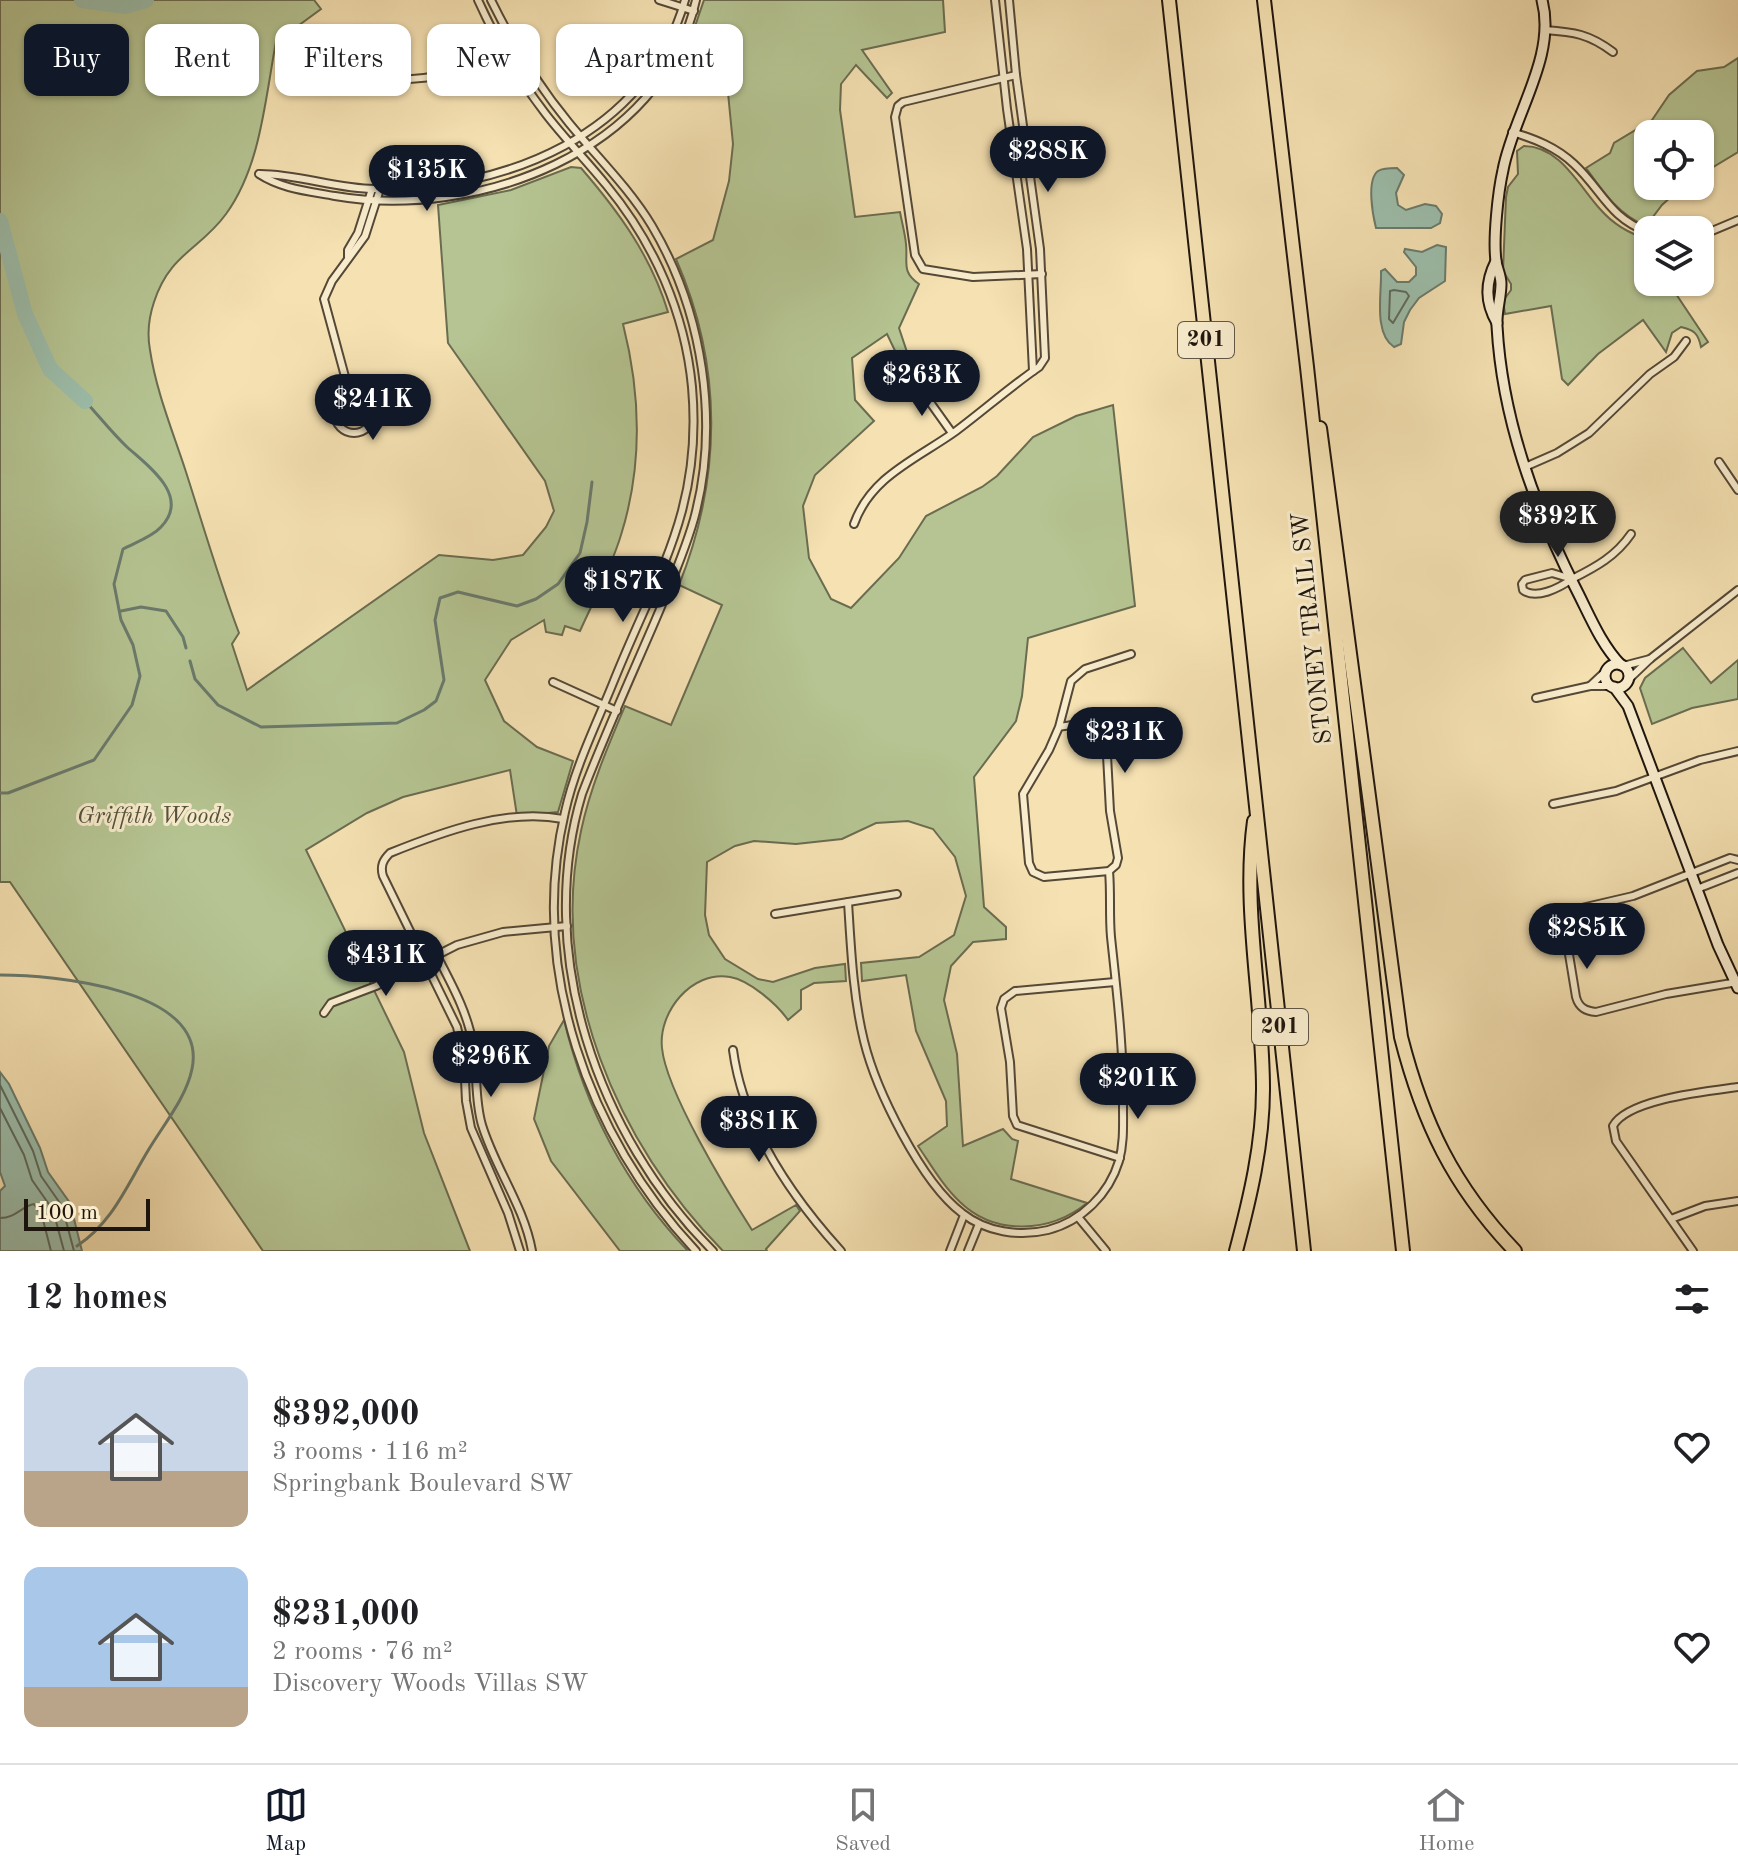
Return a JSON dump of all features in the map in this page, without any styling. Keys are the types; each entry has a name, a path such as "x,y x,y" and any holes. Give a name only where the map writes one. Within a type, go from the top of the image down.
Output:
{"highway":[{"name":"201","path":"1169,0 1304,1251"},
{"name":"STONEY TRAIL SW","path":"1264,0 1403,1251"},
{"path":"1307,367 1324,446 1401,1037 1422,1110 1446,1161 1479,1212 1515,1251"},
{"path":"1236,1251 1251,1192 1262,1121 1262,1048 1249,858 1257,802"}],"street":[{"path":"478,0 490,24"},
{"path":"491,0 504,24"},
{"path":"659,0 684,4 694,11"},
{"path":"688,24 696,0"},
{"path":"995,0 1030,275 1033,371"},
{"path":"854,524 866,499 881,482 952,433 1044,361 1042,274 1009,0"},
{"path":"1542,0 1545,30 1542,50 1512,132 1499,195 1496,261 1488,278 1487,290 1491,312 1497,323 1512,422 1541,512 1602,640 1628,673 1628,706 1655,778 1691,873 1697,889 1737,984 1666,994 1596,1012 1587,1011 1577,1002 1564,924 1569,913 1633,896 1691,873 1730,858 1738,860"},
{"path":"676,24 684,4"},
{"path":"1545,30 1579,33 1599,41 1613,52"},
{"path":"1016,75 903,102 898,106 895,117 915,255 923,269 973,277 1042,274"},
{"path":"540,84 616,176 659,239 691,318 701,365 706,410 703,470 695,515 661,608 591,770 575,822 569,859 567,926 576,995 597,1072 610,1105 653,1179 681,1217 713,1251"},
{"path":"533,96 622,205 648,245 675,305 687,351 694,411 691,476 683,512 668,560 577,771 563,819 555,878 554,926 565,1007 596,1102 636,1176 696,1251"},
{"path":"631,96 582,138 518,167 470,180 419,188 376,189 282,174 259,174 277,185 372,202 417,200 472,191 520,179 579,154 633,111 645,96"},
{"path":"1512,132 1559,152 1577,167 1608,208 1634,225"},
{"path":"1016,177 1029,175"},
{"path":"470,180 472,191"},
{"path":"350,395 324,299 332,281 365,236 376,189"},
{"path":"1714,231 1736,222 1738,232"},
{"path":"648,245 659,239"},
{"path":"1525,467 1557,453 1589,433 1650,374 1674,357 1686,341"},
{"path":"917,384 952,433"},
{"path":"350,395 366,399 373,408 373,419 361,432 349,432 336,419 340,402 350,395"},
{"path":"694,411 706,410"},
{"path":"1719,462 1738,490"},
{"path":"683,512 695,515"},
{"path":"1572,579 1552,573 1525,580 1522,588 1531,594 1559,588 1609,559 1631,534"},
{"path":"1536,698 1626,682 1650,659 1738,590"},
{"path":"649,603 661,608"},
{"path":"1602,640 1606,681 1628,706"},
{"path":"1059,727 1094,724 1101,727 1106,737 1110,811 1118,858 1109,871 1044,877 1036,874 1030,867 1023,794 1059,727 1074,676 1085,669 1131,654"},
{"path":"1590,686 1615,664 1622,666 1650,659"},
{"path":"553,682 617,711"},
{"path":"1553,804 1597,797 1700,760 1738,751"},
{"path":"520,1251 508,1213 471,1128 464,1059 457,1027 382,873 382,864 387,856 439,835 488,823 537,816 575,822"},
{"path":"848,902 856,1004 874,1073 892,1114 943,1195 964,1215 998,1230 1024,1233 1057,1227 1078,1217 1103,1192 1120,1158 1123,1083 1109,871"},
{"path":"1697,889 1738,873"},
{"path":"775,914 897,894"},
{"path":"324,1013 331,1003 376,986 436,954 503,932 567,926"},
{"path":"436,954 467,1022 474,1047 476,1100 483,1126 523,1219 532,1251"},
{"path":"1115,982 1015,991 1004,999 1001,1008 1008,1044 1012,1113 1017,1125 1120,1158"},
{"path":"733,1050 742,1095 762,1136 800,1200 841,1251"},
{"path":"1693,1251 1616,1141 1613,1132 1615,1123 1621,1115 1673,1098 1738,1087"},
{"path":"1671,1219 1705,1206 1738,1201"},
{"path":"950,1251 964,1215"},
{"path":"1078,1217 1106,1251"},
{"path":"968,1251 976,1222"}],"green space":[{"name":"Griffith Woods","path":"0,0 314,0 321,9 301,24 275,24 275,48 260,131 247,175 226,214 168,273 154,302 149,326 156,381 239,633 232,644 247,690 439,555 493,560 523,555 546,527 554,511 545,481 448,343 438,205 511,190 571,167 581,168 643,253 668,312 623,324 636,404 633,482 617,547 580,631 565,626 562,635 546,632 544,620 511,640 485,680 504,721 537,747 573,761 558,812 517,816 510,770 403,797 367,813 306,850 404,1052 424,1133 470,1251 263,1251 10,882 0,882"},
{"path":"704,0 943,0 945,32 862,50 892,93 887,98 856,65 841,84 840,110 855,217 900,212 906,240 906,266 913,280 919,284 899,328 915,376 909,380 887,334 852,358 855,400 874,421 815,475 803,506 809,558 831,599 851,608 899,558 926,516 997,476 1033,437 1076,416 1113,405 1135,606 1028,638 1016,721 974,777 984,907 1006,927 1006,939 973,942 951,966 944,1000 957,1054 963,1146 1003,1129 1018,1141 1011,1179 1087,1203 1072,1213 1040,1225 1006,1225 989,1221 974,1213 948,1189 918,1146 947,1126 946,1101 916,1031 906,975 862,981 861,963 919,957 954,935 966,896 955,857 933,829 908,821 876,823 842,839 796,844 754,841 735,846 707,862 705,915 709,935 725,959 758,979 773,982 815,968 845,964 846,981 814,983 801,990 801,1009 788,1020 770,1000 746,983 730,977 716,977 690,987 671,1008 665,1021 662,1048 674,1089 699,1140 752,1230 796,1205 800,1211 767,1251 723,1251 685,1208 651,1162 623,1111 600,1058 583,1002 574,946 573,888 581,831 594,783 625,706 671,725 722,605 679,585 703,504 711,422 709,381 702,340 676,259 713,240 729,181 733,144 728,96 743,96 743,24 696,24"},
{"path":"1738,58 1738,152 1714,167 1714,120 1652,120 1669,95 1697,71 1724,67"},
{"path":"1634,131 1634,200 1668,200 1654,216 1634,216 1634,220 1627,215 1586,168 1610,153 1614,143"},
{"path":"1524,146 1537,148 1558,160 1610,219 1634,233 1634,296 1677,296 1708,342 1701,347 1695,333 1681,327 1672,333 1666,352 1643,320 1598,354 1568,385 1562,379 1551,306 1505,314 1503,301 1511,290 1503,271 1506,197 1508,187 1518,174 1517,151"},
{"path":"1683,648 1711,683 1738,660 1738,699 1692,708 1652,724 1640,688 1645,678"},
{"path":"564,1020 584,1084 611,1144 645,1200 688,1251 620,1251 551,1161 534,1119 549,1046"}],"water":[{"path":"1397,168 1404,175 1396,193 1398,205 1406,210 1425,204 1436,206 1442,214 1440,223 1431,228 1376,228 1371,198 1374,176 1382,169"},
{"path":"1437,245 1446,247 1445,281 1419,298 1404,322 1401,344 1394,347 1387,341 1381,322 1381,271 1385,269 1397,282 1409,282 1416,275 1416,267 1404,252 1405,249 1422,252"},
{"path":"0,1072 40,1148 48,1172 70,1203 82,1251 0,1251 0,1191 5,1186 0,1172"}],"waterway":[{"path":"82,0 125,6 146,0"},
{"path":"0,221 25,314 50,369 85,401"},
{"path":"0,793 8,793 94,760 132,705 140,676 133,645 121,620 114,584 123,549 157,531 169,515 169,493 155,472 121,442 85,401"},
{"path":"190,661 195,679 218,705 261,727 397,723 436,701 444,680 435,620 440,598 458,592 517,606 536,599 558,584 580,553 592,482"},
{"path":"121,611 141,607 166,611 183,637 186,648"},
{"path":"0,975 54,978 122,992 152,1004 176,1020 191,1042 192,1069 180,1100 110,1214 77,1246"}]}
